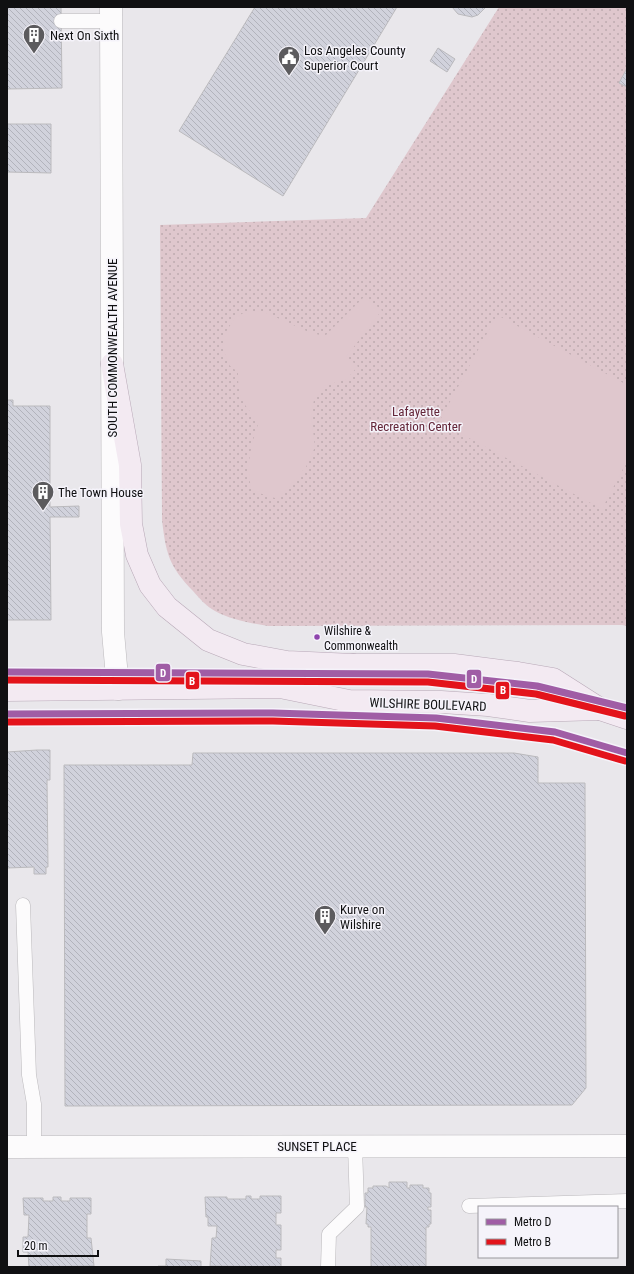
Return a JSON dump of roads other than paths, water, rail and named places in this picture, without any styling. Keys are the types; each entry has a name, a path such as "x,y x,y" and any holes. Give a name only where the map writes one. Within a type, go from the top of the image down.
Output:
{"main road":[{"path":"112,364 130,465 131,524 137,555 150,585 168,607 208,640 243,654 287,662 353,666"},
{"name":"WILSHIRE BOULEVARD","path":"280,687 353,666 454,665 553,679 600,709 627,718"},
{"name":"WILSHIRE BOULEVARD","path":"7,690 280,687 349,701 488,705 530,711 600,709"}],"street":[{"name":"SOUTH COMMONWEALTH AVENUE","path":"111,14 113,632 118,689"},
{"name":"SUNSET PLACE","path":"7,1147 627,1146"}],"lane":[{"path":"61,21 111,14"},
{"path":"23,905 29,1075 34,1104 34,1147"},
{"path":"328,1267 329,1234 357,1208 355,1146"},
{"path":"469,1206 627,1201"}],"metro line":[{"name":"D","path":"7,672 428,674 537,686 627,708"},
{"name":"B","path":"7,680 428,682 536,694 625,716"},
{"name":"D","path":"7,714 273,713 436,718 555,732 627,753"},
{"name":"B","path":"7,722 273,721 435,726 553,740 625,761"}],"place":[{"name":"Next On Sixth","path":"34,54"},
{"name":"Los Angeles County Superior Court","path":"289,76"},
{"name":"The Town House","path":"43,512"},
{"name":"Wilshire & Commonwealth","path":"317,637"},
{"name":"Kurve on Wilshire","path":"325,936"}],"park label":[{"name":"Lafayette Recreation Center","path":"416,418"}]}
